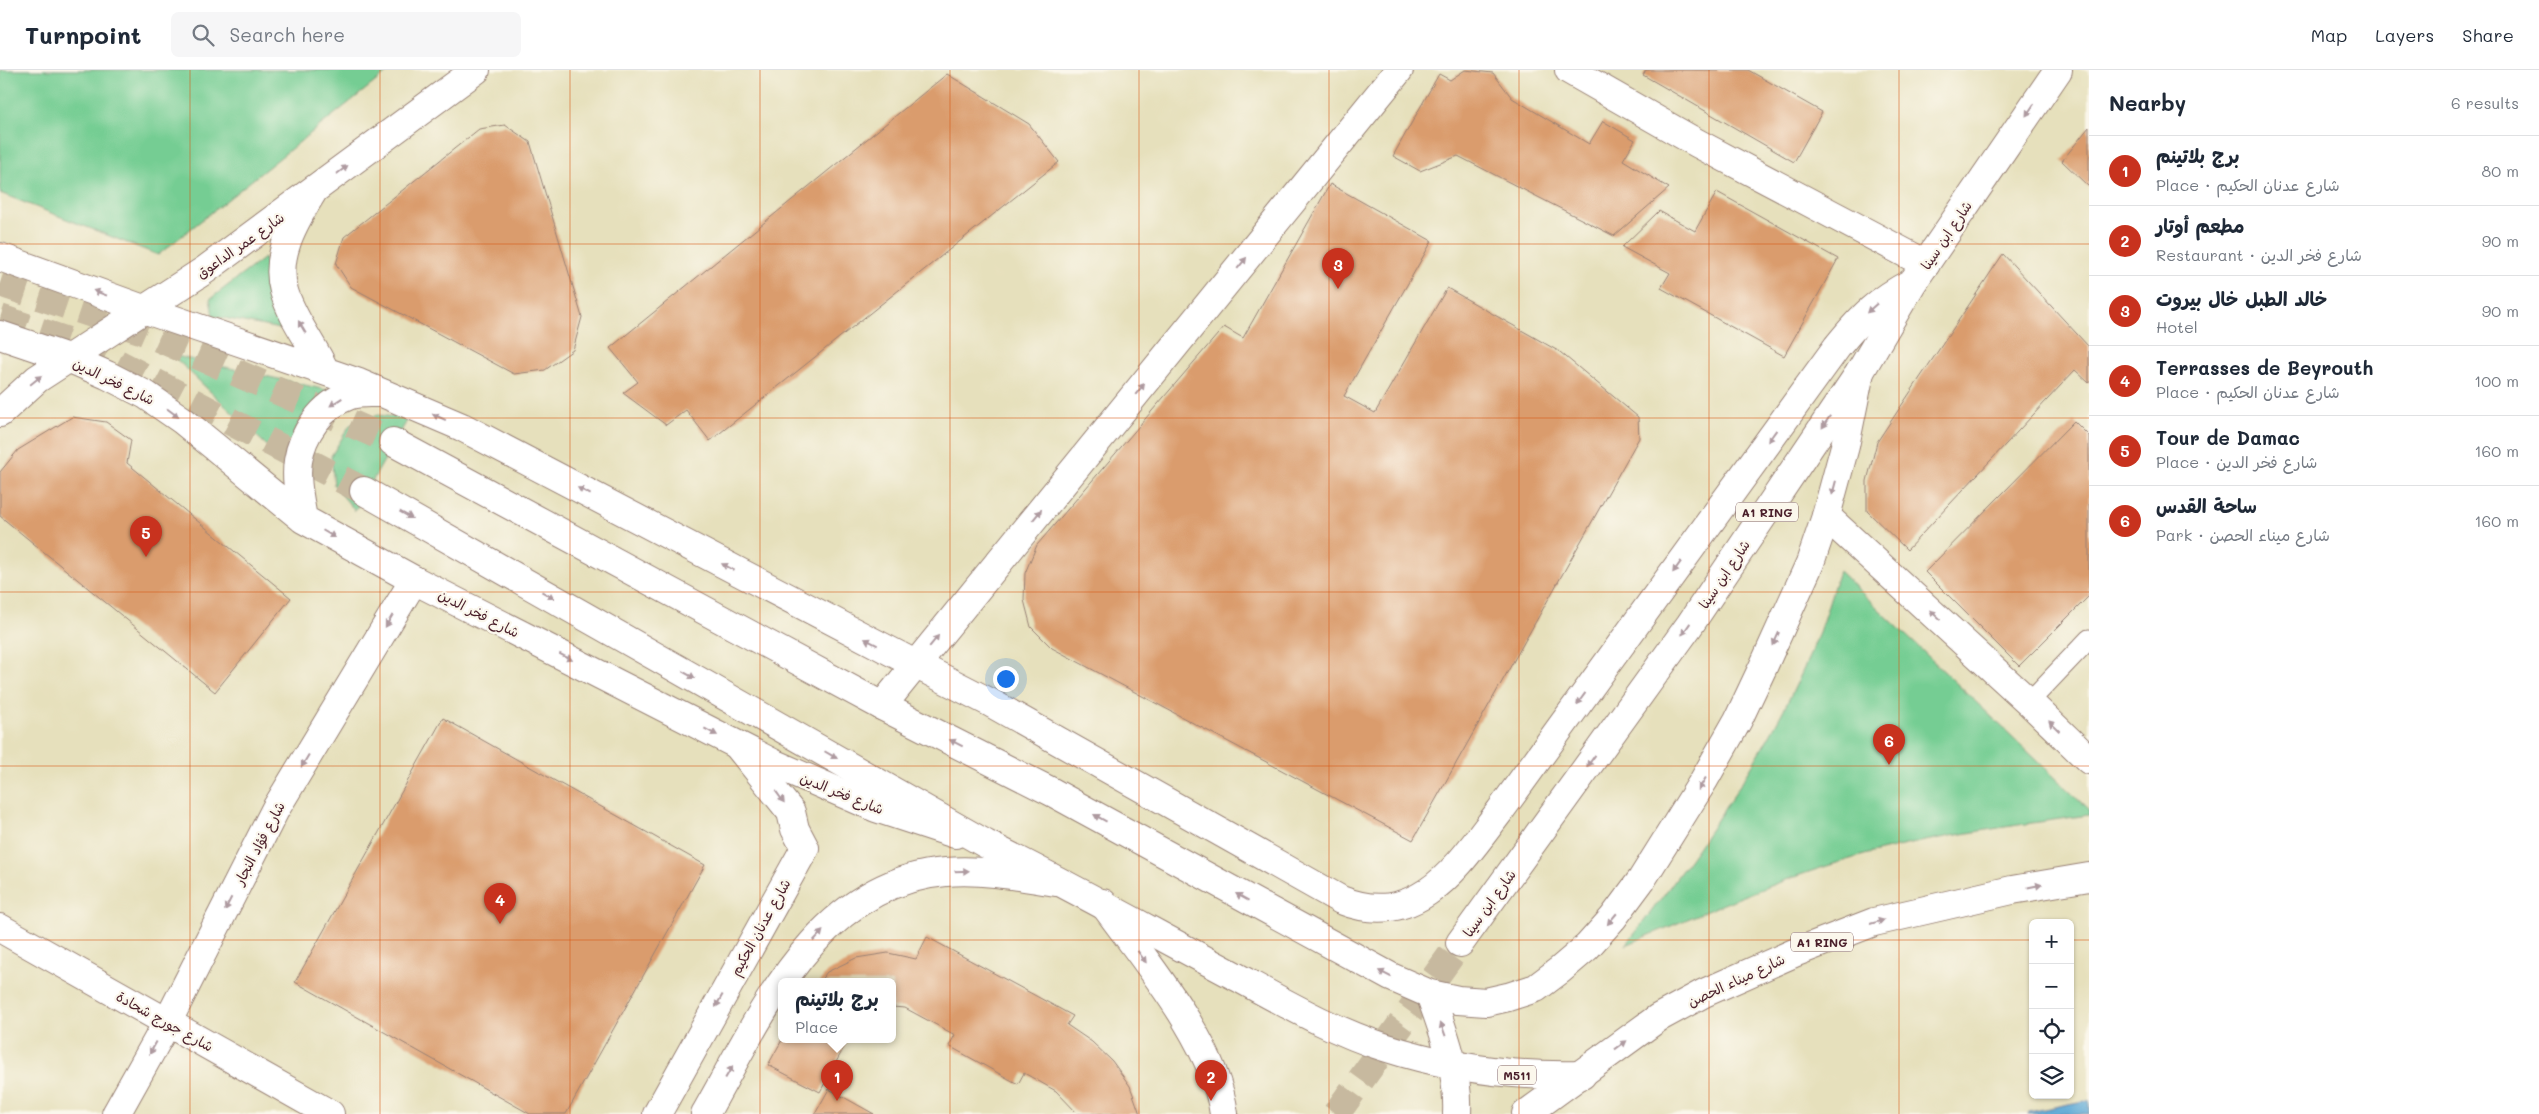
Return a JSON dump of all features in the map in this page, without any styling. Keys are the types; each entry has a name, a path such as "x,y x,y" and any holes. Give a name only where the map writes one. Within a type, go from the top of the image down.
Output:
{"main road":[{"name":"شارع عمر الداعوق","path":"0,413 37,379 146,310 312,193 476,70"},
{"path":"882,706 1399,70"},
{"path":"0,257 146,310 325,371 382,393 502,446 991,703 1341,900 1359,907 1378,909 1415,901 1443,881 1494,818 1856,323 1873,306 1920,273 1569,70"},
{"name":"شارع ابن سينا","path":"1460,943 1689,626 1860,372 1920,273 2058,70"},
{"path":"312,193 294,223 286,242 281,276 284,292 291,308 325,371"},
{"name":"شارع فخر الدين","path":"0,335 68,358 126,384 165,407 303,519 414,580 738,746 851,798 986,844"},
{"path":"393,442 882,706 1052,792 1350,956 1430,994 1486,1002 1536,988 1587,947 1642,879 1670,836 1738,720 1810,562 1826,516 1845,446 1860,372"},
{"path":"303,519 297,477 298,460 304,440 312,426 327,409 349,395 382,393"},
{"path":"364,491 986,844 1104,903 1162,937 1316,1019 1383,1047 1453,1065"},
{"path":"1826,516 2029,702 2089,760"},
{"name":"شارع فؤاد النجار","path":"116,1114 167,1023 275,810 414,580"},
{"name":"شارع عدنان الحكيم","path":"657,1114 805,848 795,829 791,812 738,746"},
{"path":"785,978 798,958 826,928 885,887 944,872 999,872 1066,883"},
{"name":"شارع ميناء الحصن","path":"1526,1114 1658,1018 1704,993 1794,953 1882,920 2012,890 2089,877"},
{"path":"1104,903 1165,990 1204,1052 1214,1077 1224,1114"},
{"name":"شارع جورج شحادة","path":"0,928 330,1114"},
{"path":"705,1114 778,988"},
{"path":"1430,994 1446,1036 1453,1065 1456,1082 1457,1114"},
{"name":"M511","path":"1453,1065 1513,1075 1582,1075"}],"lane":[{"path":"2029,702 2089,639"}],"green space":[{"path":"0,70 390,70 158,255 0,193"},
{"path":"264,258 290,331 213,316 210,299"},
{"path":"172,355 327,390 310,407 299,423 292,441 287,465"},
{"path":"378,415 408,419 355,511 334,485 331,456 350,425"},
{"path":"1839,571 2089,810 2089,815 1953,836 1872,853 1809,872 1747,894 1626,945 1728,804 1773,729 1794,690 1812,650"}],"water":[{"path":"2089,1100 2089,1114 2028,1114 2029,1112"}],"building":[{"path":"1465,70 1493,73 1512,98 1589,144 1603,121 1635,140 1623,160 1669,188 1614,236 1458,156 1420,171 1393,156 1439,74 1450,80"},
{"path":"1646,70 1748,70 1822,112 1794,162 1643,75"},
{"path":"947,74 1029,124 1059,162 710,441 686,410 666,425 623,393 638,382 610,348"},
{"path":"505,125 530,142 582,317 573,350 545,370 514,374 351,287 336,264 344,237 479,129"},
{"path":"2089,127 2089,187 2062,161"},
{"path":"1330,184 1432,241 1344,396 1375,413 1447,288 1560,352 1638,417 1639,438 1413,840 1052,648 1031,627 1024,600 1025,573 1037,545 1224,327 1243,338"},
{"path":"1717,192 1838,259 1784,356 1661,288 1670,273 1622,247 1659,211 1695,231"},
{"path":"2003,254 2089,347 2089,383 2075,370 1907,550 1867,511 1867,481 1877,442"},
{"path":"72,417 106,422 131,440 127,463 291,598 215,692 0,516 0,472 18,450"},
{"path":"2074,421 2089,436 2089,596 2019,666 1925,572"},
{"path":"443,718 705,865 566,1114 530,1114 295,982"},
{"path":"927,937 1073,1016 1067,1025 1092,1042 1112,1061 1130,1086 1140,1114 1078,1114 1056,1091 1024,1073 1018,1084 949,1046 955,1035 905,1008 896,1007 896,978 822,978 827,972 856,958 888,953 916,959"},
{"path":"780,1043 846,1043 820,1092 768,1065"},
{"path":"829,1089 874,1114 815,1114"}],"tunnel":[{"path":"0,283 140,330 393,442"},
{"path":"0,318 82,346 110,359 364,491"},
{"path":"1336,1114 1460,943"}],"place":[{"name":"خالد الطبل خال بيروت","path":"1338,289"},
{"name":"Tour de Damac","path":"146,557"},
{"name":"ساحة القدس","path":"1889,765"},
{"name":"Terrasses de Beyrouth","path":"500,924"},
{"name":"برج بلاتينم","path":"837,1101"},
{"name":"مطعم أوتار","path":"1211,1101"}]}
